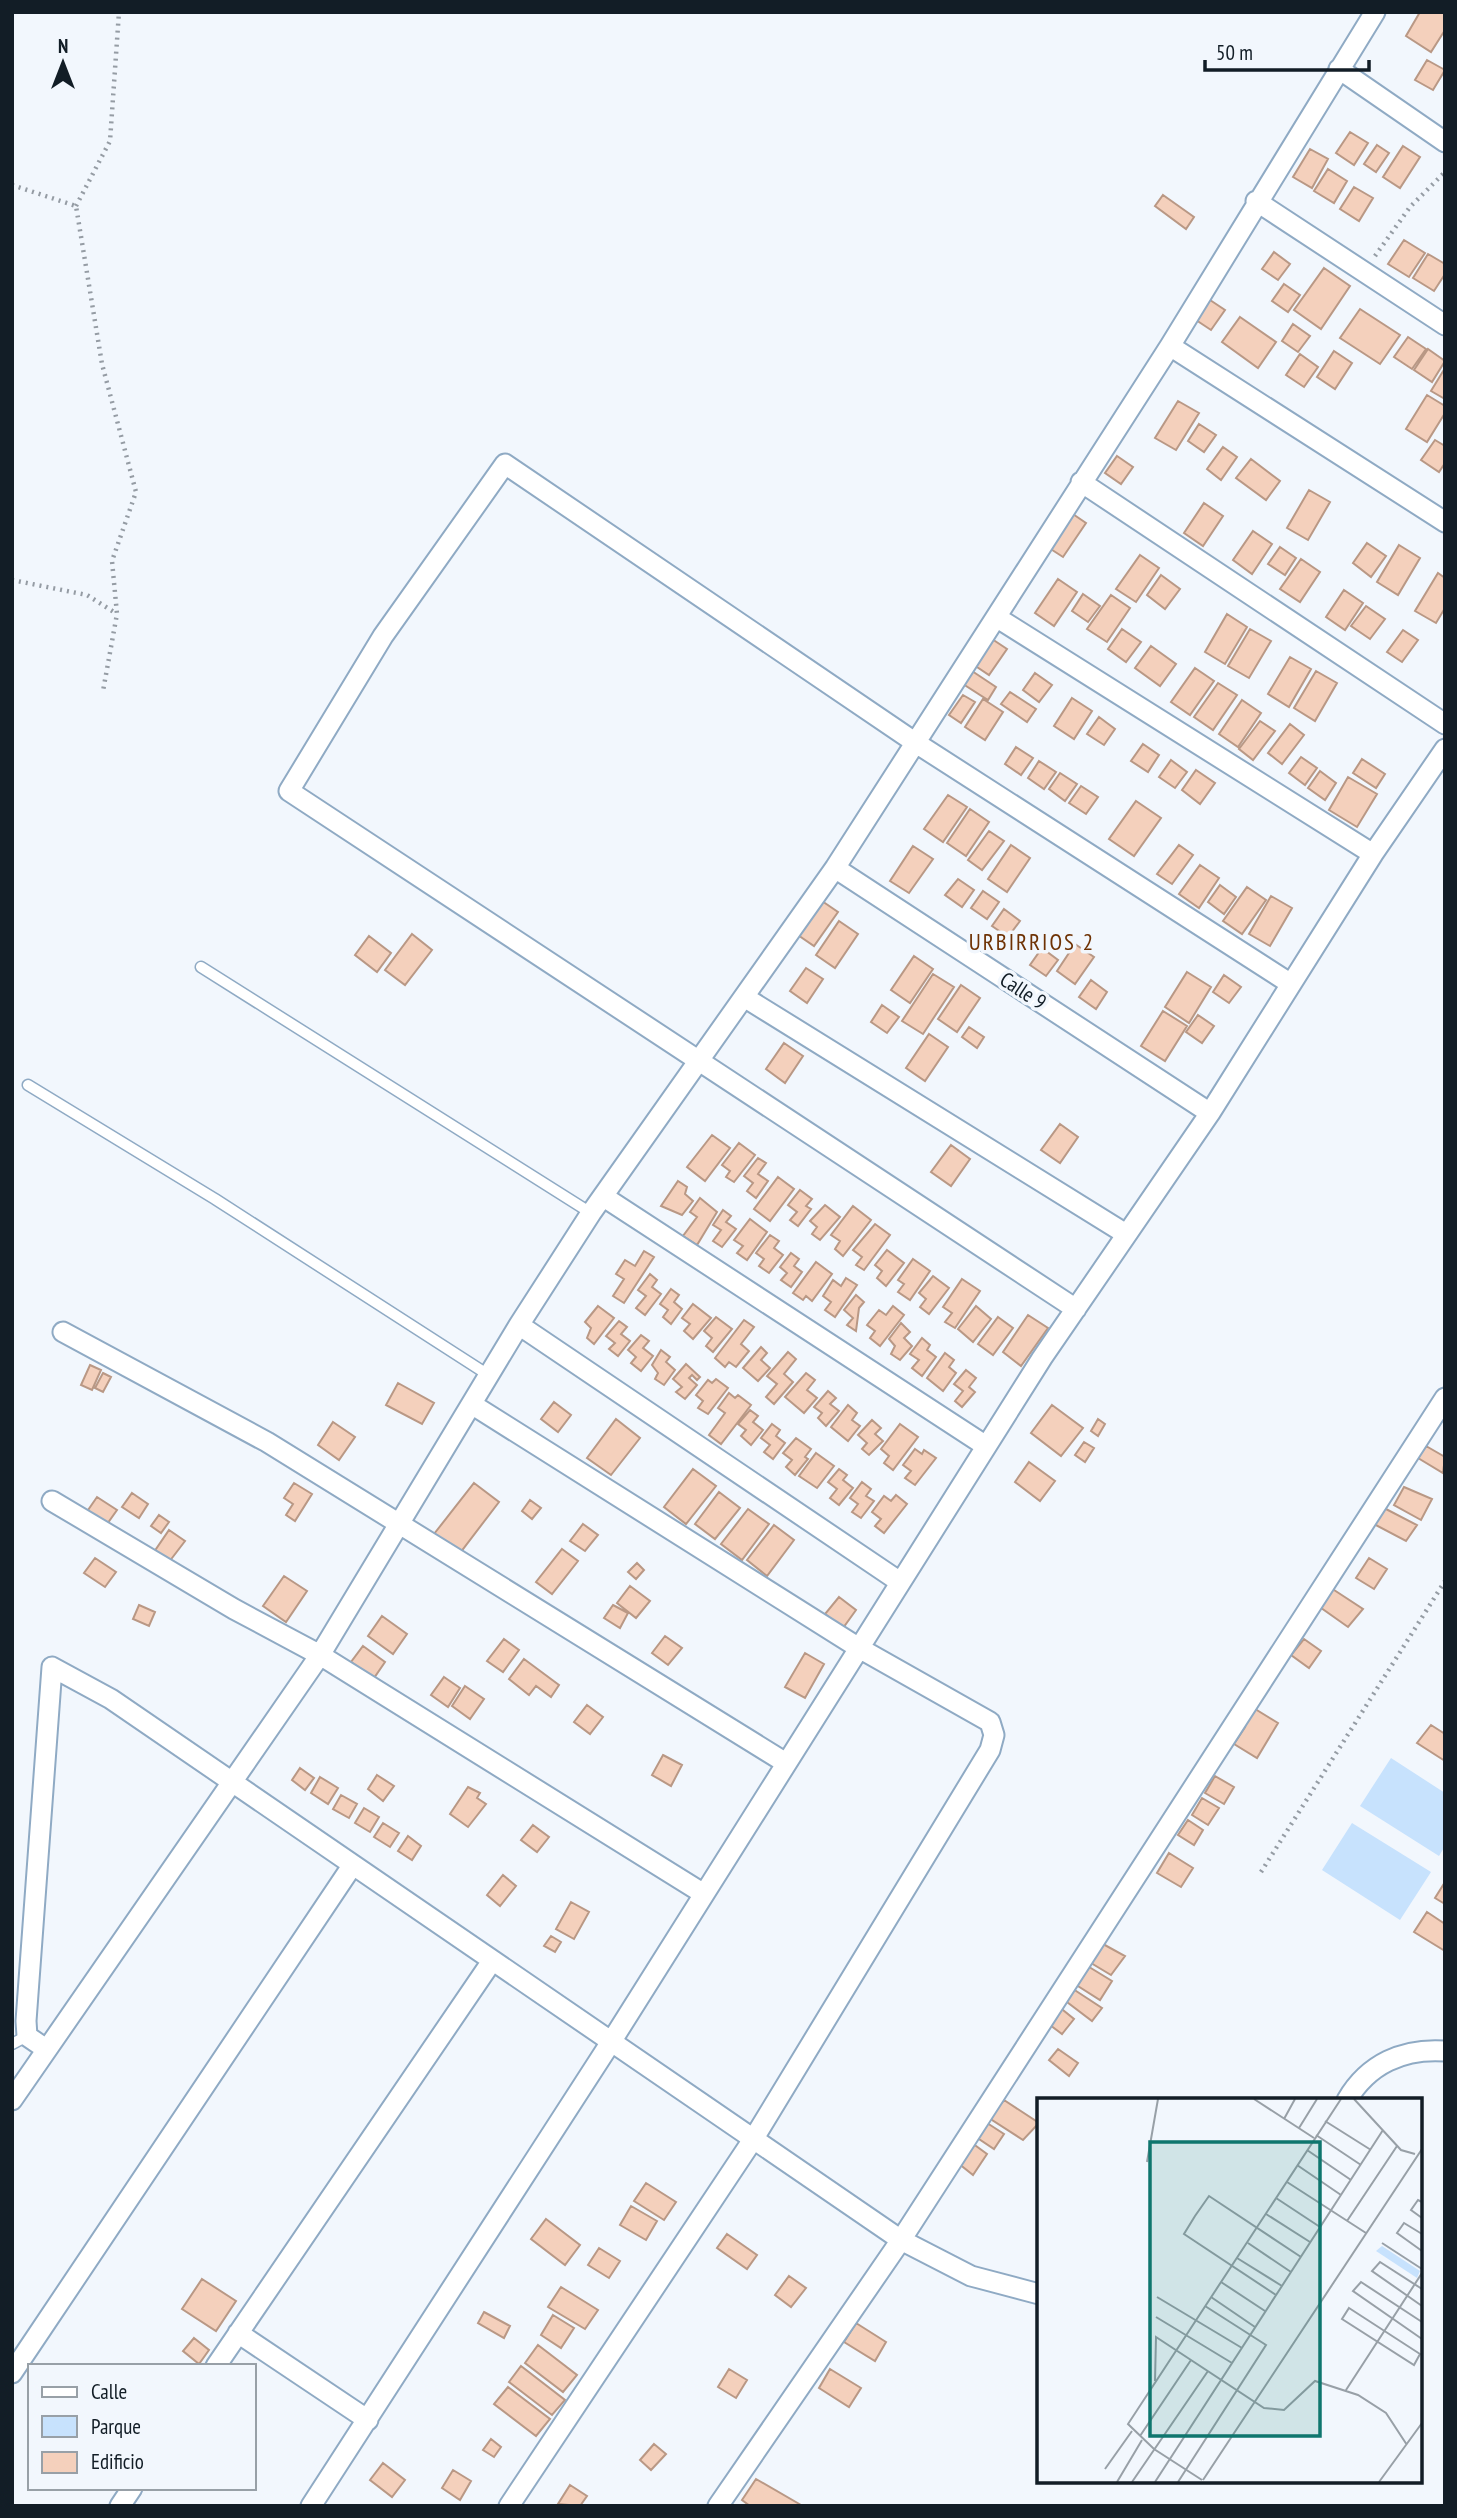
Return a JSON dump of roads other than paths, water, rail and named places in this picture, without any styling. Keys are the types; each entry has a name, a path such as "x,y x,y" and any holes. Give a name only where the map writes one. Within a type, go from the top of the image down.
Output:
{"street":[{"path":"12,2100 320,1655 519,1325 591,1213 835,868 1170,346 1255,201 1375,12"},
{"path":"1339,69 1445,142"},
{"path":"1255,201 1445,325"},
{"path":"1170,346 1445,522"},
{"path":"1076,1309 289,791 383,636 505,464 916,743 1292,984"},
{"path":"1081,482 1445,724"},
{"path":"996,617 1373,854"},
{"path":"312,2506 611,2042 986,1446 1126,1234 1210,1114 1373,854 1445,749"},
{"name":"Calle 9","path":"835,868 1210,1114"},
{"path":"744,997 1126,1234"},
{"path":"604,1197 986,1446"},
{"path":"519,1325 900,1582"},
{"path":"63,1332 267,1442 786,1763"},
{"path":"718,2506 901,2240 1445,1398"},
{"path":"473,1405 859,1648 990,1722 993,1743 754,2138 509,2506"},
{"path":"52,1501 181,1578 320,1655 704,1894"},
{"path":"46,2049 20,2040 28,1987 52,1667 111,1699 901,2240 971,2276 1037,2293"},
{"path":"12,2373 352,1866"},
{"path":"217,2364 492,1961"},
{"path":"1348,2098 1357,2083 1376,2066 1414,2052 1445,2052"},
{"path":"238,2333 368,2420"},
{"path":"120,2506 131,2490"}],"lane":[{"path":"201,967 591,1213"},
{"path":"29,1085 215,1199 490,1376"}],"district":[{"name":"URBIRRIOS 2","path":"1032,942"}]}
